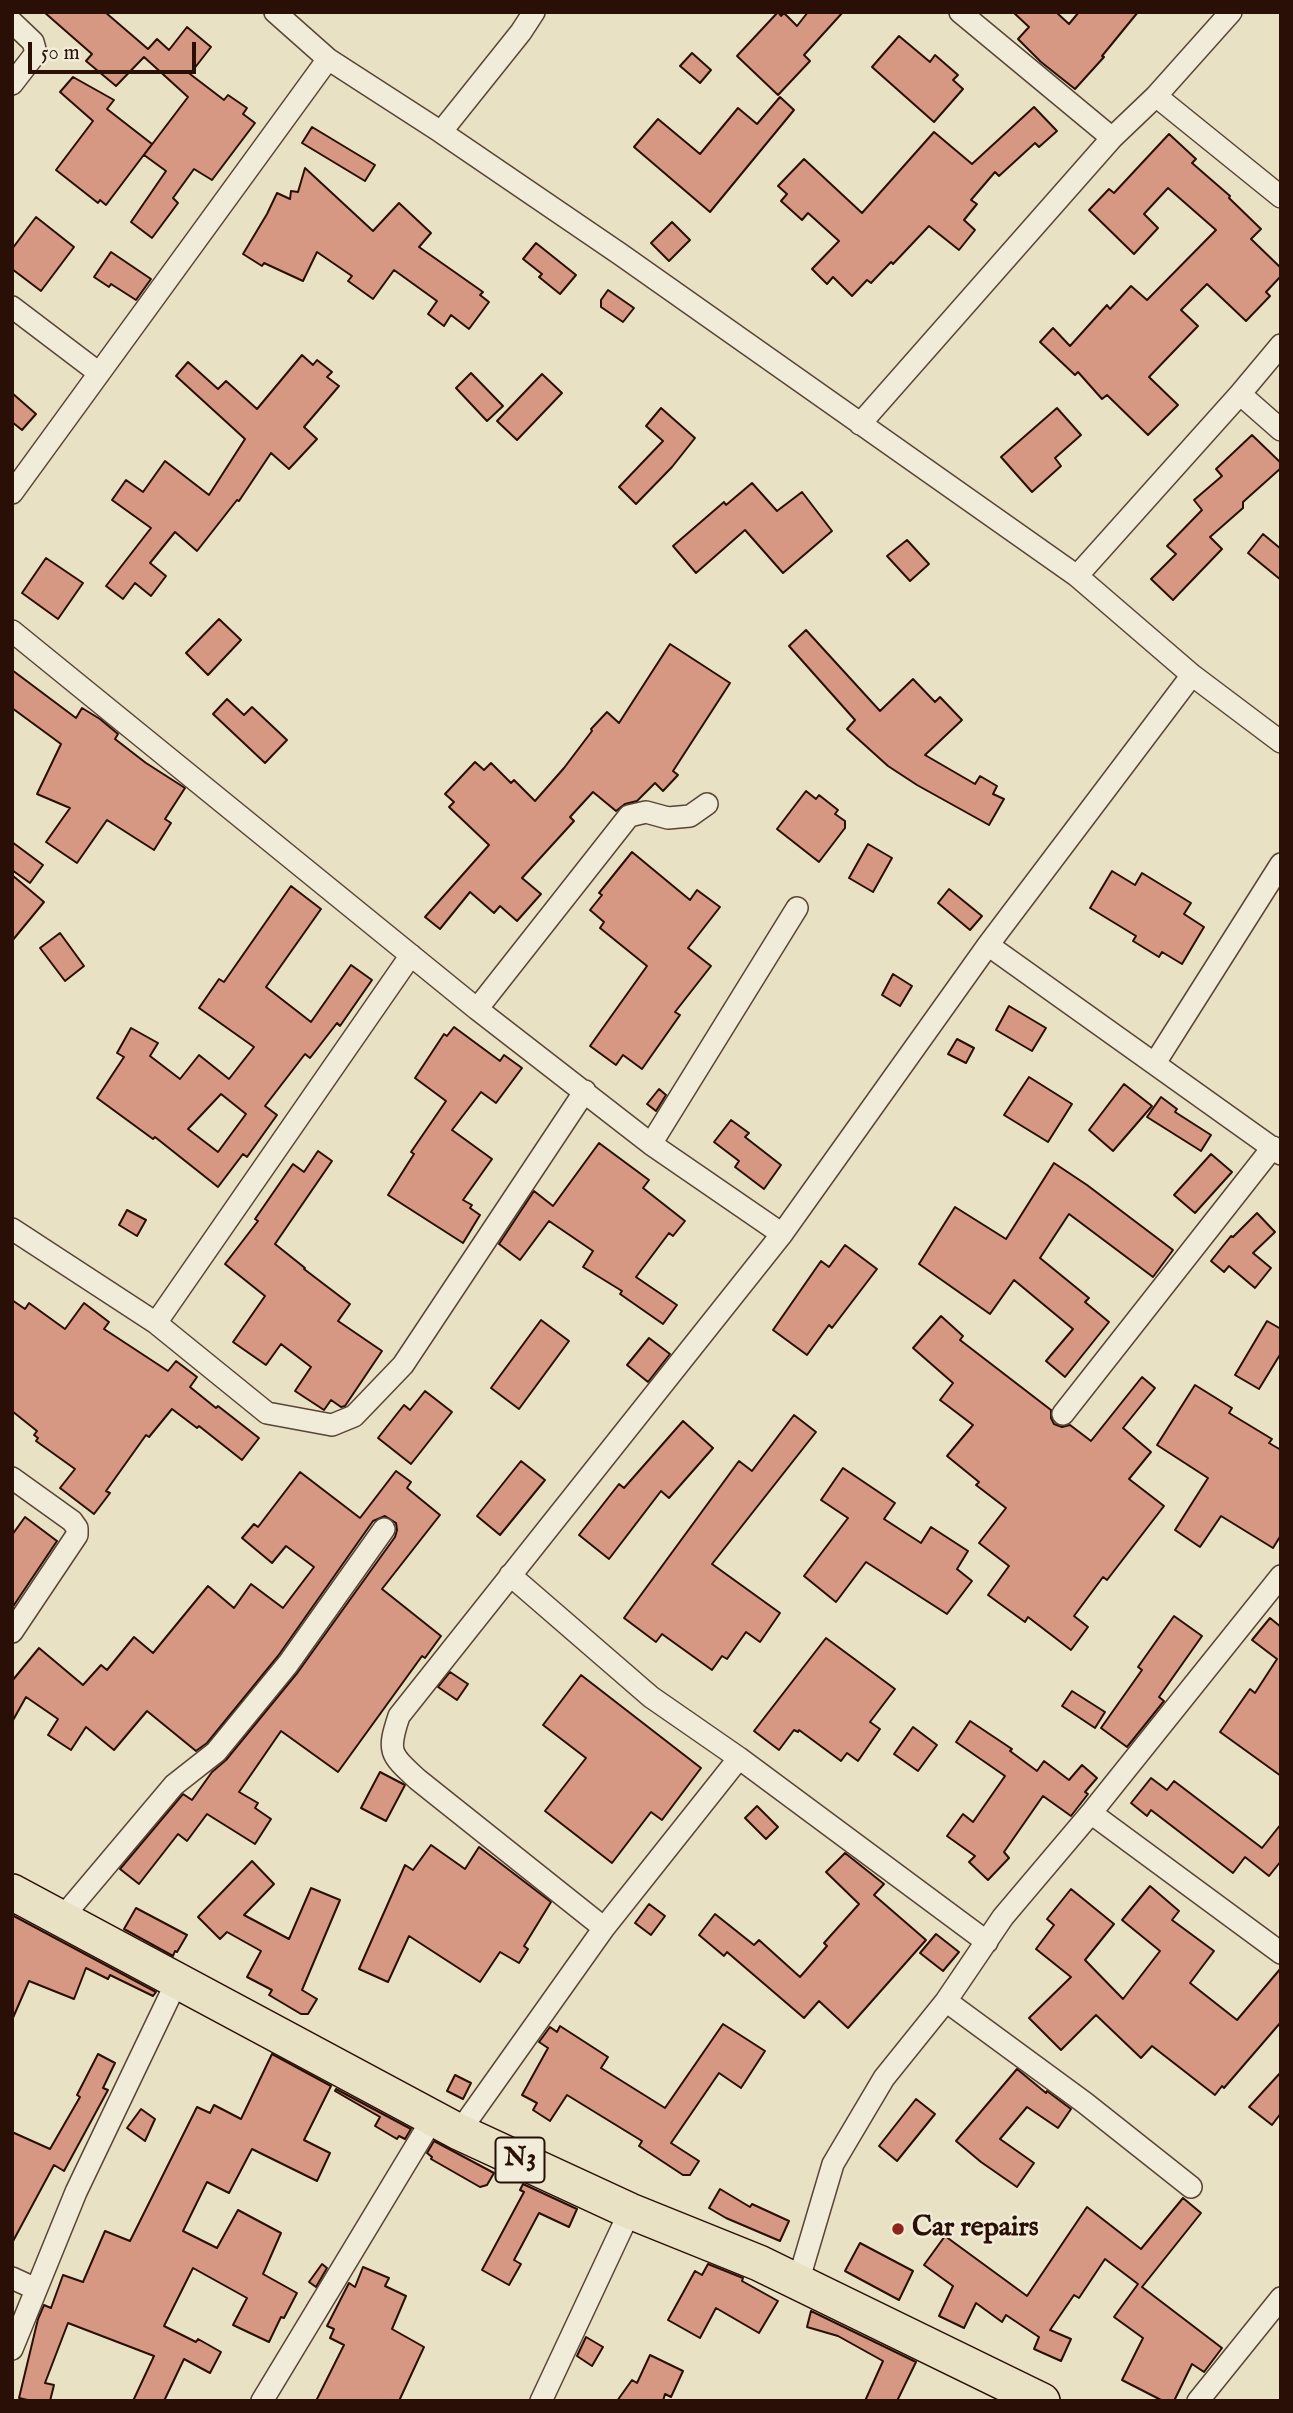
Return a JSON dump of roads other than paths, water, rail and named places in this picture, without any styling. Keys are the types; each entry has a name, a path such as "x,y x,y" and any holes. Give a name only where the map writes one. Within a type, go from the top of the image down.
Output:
{"main road":[{"name":"N3","path":"12,1892 446,2125 630,2211 759,2263 1042,2401"}],"street":[{"path":"275,12 328,59 620,254 1077,576 1192,675 1281,742"},
{"path":"441,132 522,32 534,12"},
{"path":"960,12 1112,138"},
{"path":"860,424 1112,138 1156,96 1231,12"},
{"path":"12,22 33,42 36,53 12,84"},
{"path":"12,493 328,59"},
{"path":"1156,96 1281,197"},
{"path":"12,307 99,373"},
{"path":"1077,576 1281,345"},
{"path":"1240,394 1281,430"},
{"path":"12,631 477,1009 651,1144 782,1234"},
{"path":"604,1928 417,1779 396,1759 390,1741 399,1716 782,1234 988,946 1192,675"},
{"path":"477,1009 629,816 646,812 668,818 690,816 707,804"},
{"path":"1155,1063 1281,864"},
{"path":"651,1144 797,908"},
{"path":"988,946 1277,1151 1063,1414"},
{"path":"156,1324 411,955"},
{"path":"15,1237 156,1324 267,1413 332,1425 354,1416 403,1365 585,1091"},
{"path":"12,1478 72,1521 77,1528 77,1535 12,1632"},
{"path":"61,1919 174,1785 216,1752 288,1664 384,1529"},
{"path":"510,1575 651,1696 987,1942"},
{"path":"798,2282 833,2164 884,2078 946,2001 1003,1917 1091,1813 1281,1576"},
{"path":"262,2401 446,2125 739,1758"},
{"path":"1091,1813 1281,1953"},
{"path":"12,2350 76,2192 177,1981"},
{"path":"946,2001 1085,2103 1191,2187"},
{"path":"541,2401 630,2211"},
{"path":"12,2278 36,2289"},
{"path":"1198,2401 1281,2298"}],"place":[{"name":"Car repairs","path":"898,2229"}]}
